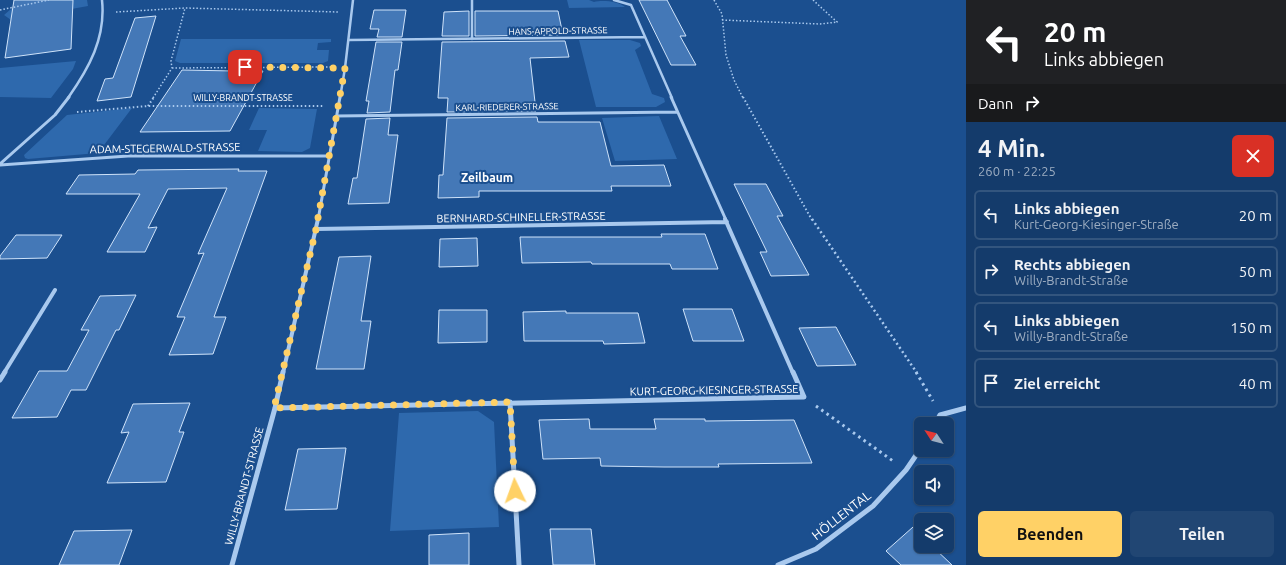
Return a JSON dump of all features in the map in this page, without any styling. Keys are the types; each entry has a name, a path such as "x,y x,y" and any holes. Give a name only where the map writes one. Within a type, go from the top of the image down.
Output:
{"street":[{"path":"0,164 56,114 82,79 92,60 101,36 105,13 102,0"},
{"name":"WILLY-BRANDT-STRASSE","path":"232,565 274,408 316,229 345,68 354,0"},
{"path":"472,0 472,39"},
{"name":"KURT-GEORG-KIESINGER-STRASSE","path":"274,408 804,397 631,5 614,0"},
{"name":"HANS-APPOLD-STRASSE","path":"349,40 645,37"},
{"name":"KARL-RIEDERER-STRASSE","path":"336,116 677,112"},
{"name":"ADAM-STEGERWALD-STRASSE","path":"0,164 128,156 330,156"},
{"name":"BERNHARD-SCHINELLER-STRASSE","path":"316,229 727,222"},
{"path":"0,380 55,290"},
{"path":"510,402 519,565"},
{"path":"940,415 966,408"},
{"name":"HÖLLENTAL","path":"778,565 816,549 873,506 906,470 915,457"}],"path":[{"path":"0,10 50,0"},
{"path":"714,0 722,14 726,55 734,80 756,122 814,223 912,365 940,415"},
{"path":"722,20 820,24 838,22 813,0"},
{"path":"148,106 172,68 171,61 185,8"},
{"path":"105,13 185,8 353,12"},
{"path":"172,68 345,68"},
{"name":"WILLY-BRANDT-STRASSE","path":"93,110 148,106 338,106"},
{"path":"804,397 906,470"}],"shaded area":[{"path":"57,0 87,0 88,6 11,20 4,15 11,9"},
{"path":"567,0 610,2 618,3 625,7 569,8"},
{"path":"181,39 331,39 331,42 318,43 317,50 329,50 328,61 323,63 180,63 175,61"},
{"path":"579,40 630,40 640,43 641,46 635,50 652,94 664,98 665,102 656,107 596,107"},
{"path":"76,61 73,69 51,98 0,97 0,68"},
{"path":"132,108 98,153 28,159 25,158 24,155 67,115"},
{"path":"259,108 317,109 310,148 302,152 258,151 267,130 249,130"},
{"path":"659,116 677,159 615,161 602,118"},
{"path":"478,411 494,422 499,527 390,531 399,413"}],"building":[{"path":"14,0 73,0 71,49 5,58"},
{"path":"639,0 667,0 686,36 680,36 696,65 671,65"},
{"path":"374,10 406,10 402,37 377,37 379,29 370,29"},
{"path":"469,11 469,36 442,36 444,12"},
{"path":"475,11 558,11 563,35 475,36"},
{"path":"156,16 131,97 97,101 105,79 113,78 135,18"},
{"path":"565,41 569,57 530,58 536,111 447,112 448,98 438,98 442,42"},
{"path":"376,42 402,42 398,70 395,70 390,112 367,113 369,101 366,101"},
{"path":"182,70 263,71 230,131 140,132"},
{"path":"537,117 538,122 600,122 611,166 664,165 671,186 611,186 612,191 479,191 479,197 438,198 439,175 443,175 447,118"},
{"path":"390,118 388,135 398,135 389,203 348,204 353,178 357,178 366,119"},
{"path":"239,169 238,171 267,171 214,317 226,317 213,354 169,355 185,317 177,317 204,253 198,254 227,188 168,189 148,228 157,227 145,252 107,252 140,194 66,194 79,175 135,174 138,170"},
{"path":"734,184 766,184 783,216 777,216 809,275 771,276 760,252 767,252"},
{"path":"661,234 705,234 718,269 672,269 670,264 592,264 591,262 522,263 520,237 662,237"},
{"path":"16,235 62,235 47,258 0,259 0,256"},
{"path":"477,238 478,266 439,267 440,239"},
{"path":"371,256 361,321 371,321 364,369 316,369 339,257"},
{"path":"136,295 119,330 116,330 86,390 71,390 57,417 12,418 39,371 67,371 89,330 81,330 100,296"},
{"path":"683,309 732,309 744,341 693,341"},
{"path":"439,310 487,310 487,342 438,343"},
{"path":"566,311 566,313 638,313 645,343 604,344 603,341 524,341 523,312"},
{"path":"836,327 856,365 817,366 799,328"},
{"path":"190,403 179,432 184,432 166,482 107,483 129,432 121,433 133,404"},
{"path":"589,419 590,429 656,429 654,419 705,419 705,421 794,420 812,463 718,464 719,467 664,467 601,466 600,458 543,459 539,420"},
{"path":"346,448 337,509 285,510 298,449"},
{"path":"913,527 914,553 939,553 952,565 901,565 886,551"},
{"path":"550,529 591,529 595,565 553,565"},
{"path":"132,530 119,565 59,565 74,531"},
{"path":"469,533 469,565 429,565 429,535"}],"district":[{"name":"Zeilbaum","path":"487,178"}],"route":[{"path":"245,67 345,68 316,229 274,408 510,402 515,491"}]}
